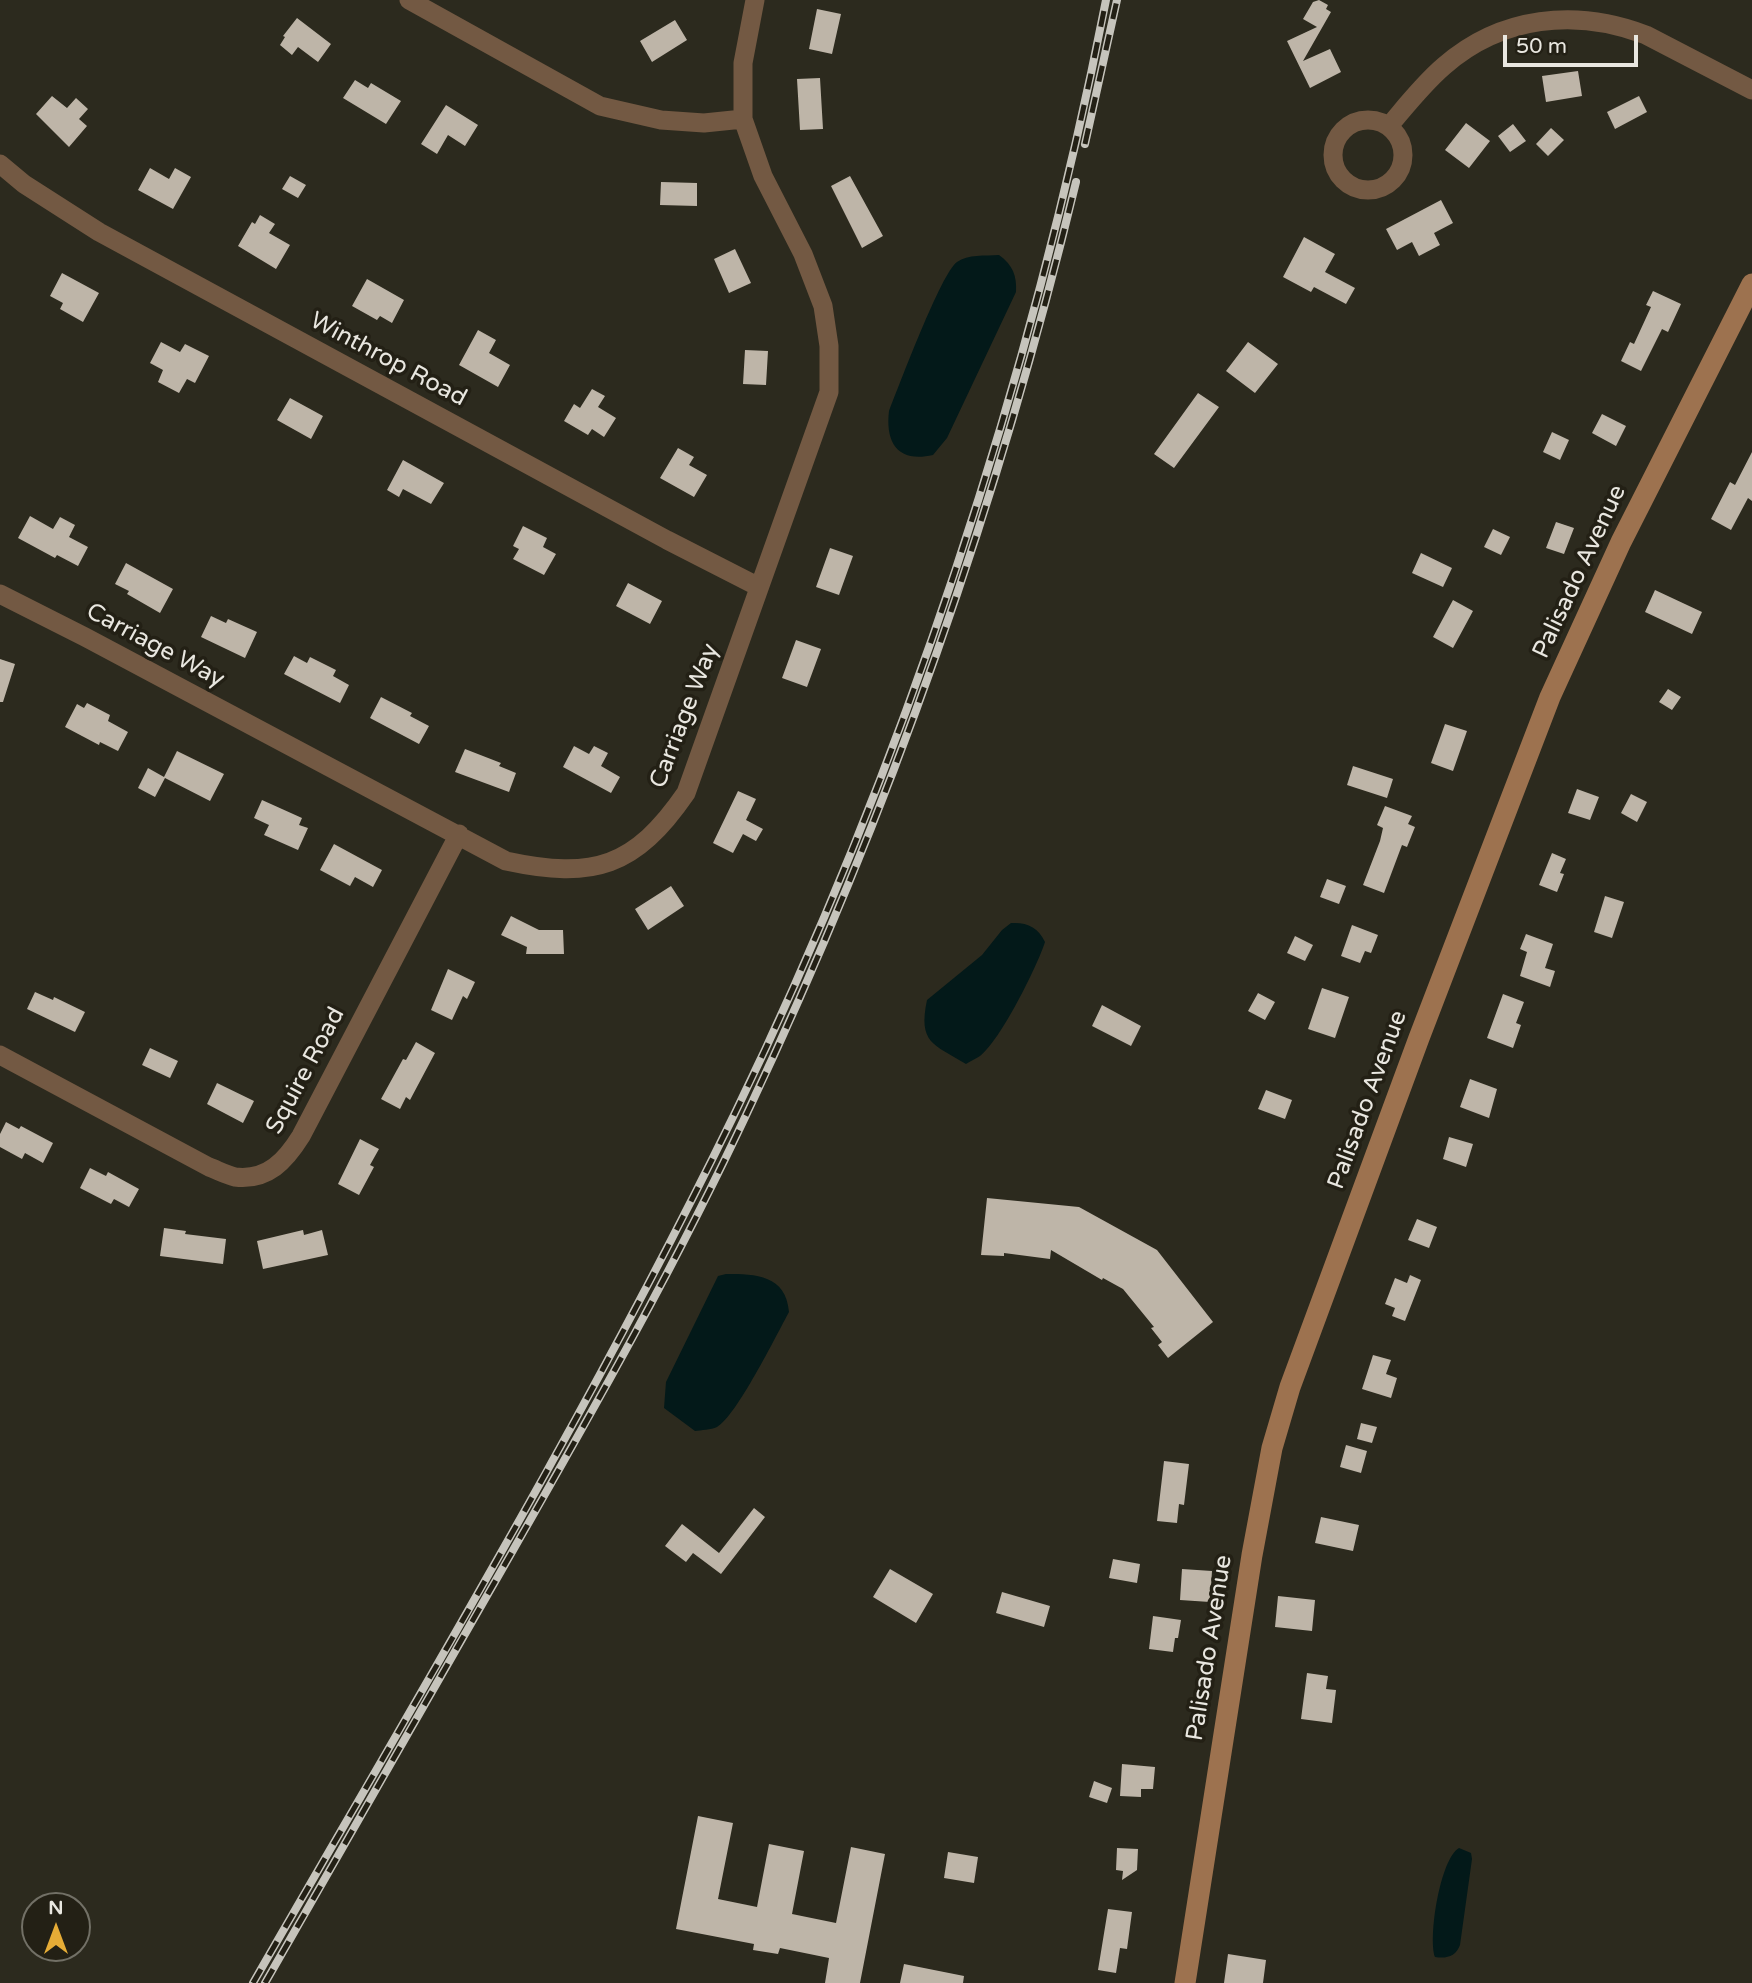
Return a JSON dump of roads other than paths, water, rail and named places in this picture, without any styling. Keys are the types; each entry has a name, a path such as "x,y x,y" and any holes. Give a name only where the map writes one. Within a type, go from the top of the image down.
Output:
{"main road":[{"name":"Palisado Avenue","path":"1185,1983 1252,1555 1272,1448 1290,1387 1415,1049 1550,697 1621,542 1752,284"}],"street":[{"path":"409,0 600,106 661,120 704,123 743,119"},
{"name":"Carriage Way","path":"0,594 506,861 538,868 576,870 628,855 648,841 665,823 686,793 829,392 829,346 823,306 803,254 763,176 743,119 743,63 755,0"},
{"path":"1389,126 1441,69 1470,47 1503,30 1557,19 1594,20 1647,35 1752,90"},
{"name":"Winthrop Road","path":"0,164 24,184 99,232 667,540 759,587"},
{"name":"Squire Road","path":"0,1055 209,1167 235,1177 263,1173 275,1168 287,1158 301,1136 458,834"}],"water":[{"path":"999,255 1013,271 1016,292 947,438 933,455 921,457 903,453 892,442 889,433 889,411 941,286 961,259"},
{"path":"1011,923 1031,926 1045,942 1007,1020 988,1048 966,1064 931,1041 925,1025 927,1000 982,955"},
{"path":"726,1274 768,1279 782,1290 789,1312 735,1408 717,1427 695,1431 664,1408 666,1382 718,1276"},
{"path":"1459,1848 1471,1853 1472,1859 1460,1945 1450,1956 1435,1957 1433,1933 1437,1899 1446,1867"}],"railway":[{"path":"253,1983 501,1553 621,1336 734,1115 795,983 853,848 956,570 1040,285 1076,142 1106,0"},
{"path":"1085,144 1117,0"},
{"path":"265,1983 632,1338 692,1225 799,999 893,770 976,538 1046,302 1076,182"}]}
